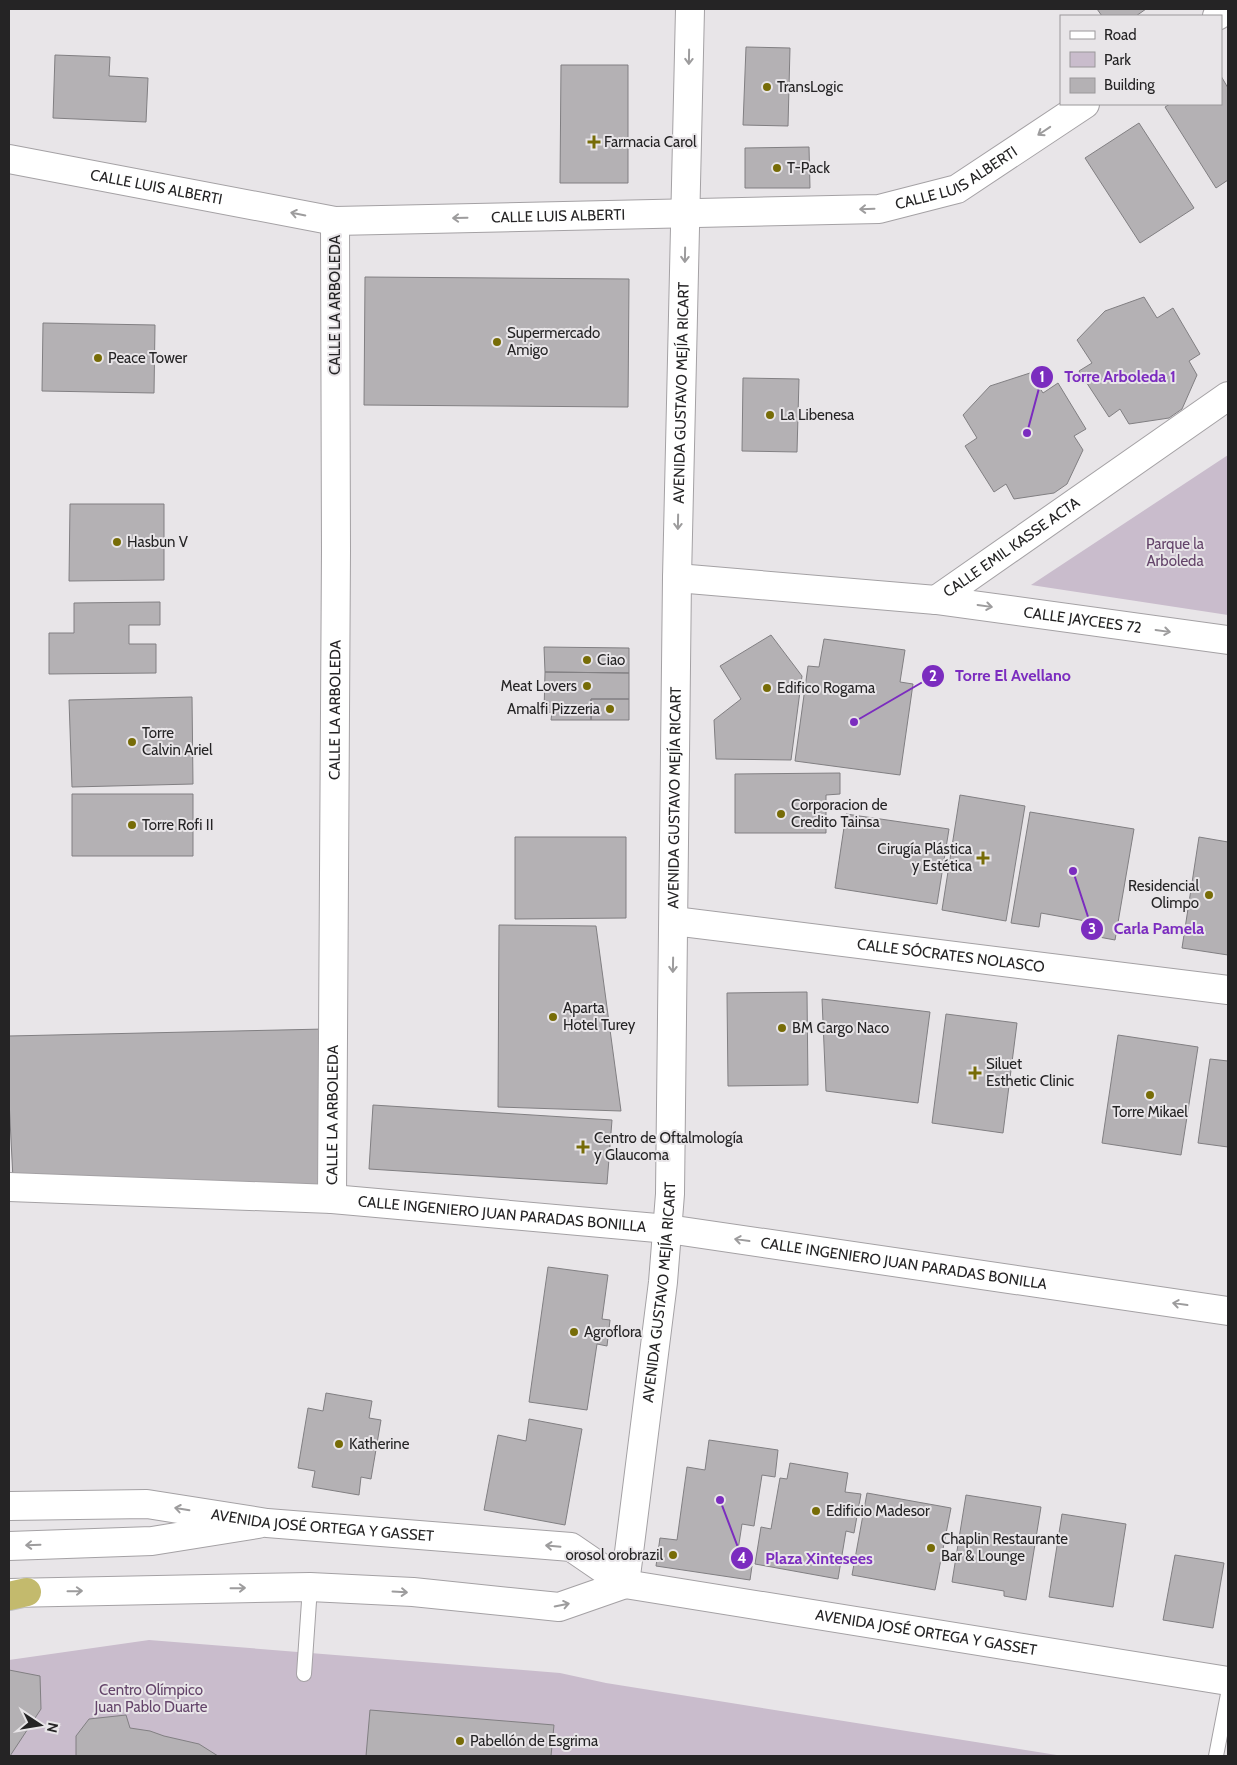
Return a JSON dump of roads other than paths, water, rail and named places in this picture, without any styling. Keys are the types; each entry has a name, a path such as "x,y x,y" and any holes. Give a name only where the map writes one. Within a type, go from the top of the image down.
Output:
{"street":[{"name":"AVENIDA GUSTAVO MEJÍA RICART","path":"625,1584 668,1229 674,921 677,578 690,9"},
{"name":"CALLE LUIS ALBERTI","path":"9,159 335,221 879,209 957,189 1083,105"},
{"name":"CALLE LA ARBOLEDA","path":"332,1200 336,560 335,221"},
{"name":"CALLE EMIL KASSE ACTA","path":"677,578 936,600 1228,396"},
{"name":"CALLE JAYCEES 72","path":"936,600 1228,640"},
{"name":"CALLE SÓCRATES NOLASCO","path":"674,921 1228,990"},
{"name":"CALLE INGENIERO JUAN PARADAS BONILLA","path":"9,1187 332,1200 668,1229 1228,1311"},
{"name":"AVENIDA JOSÉ ORTEGA Y GASSET","path":"9,1506 147,1504 267,1523 571,1547 625,1584 1228,1680"},
{"path":"9,1546 152,1541 267,1523"},
{"name":"AVENIDA JOSÉ ORTEGA Y GASSET","path":"15,1594 310,1587 413,1592 559,1607 625,1584"}],"lane":[{"path":"304,1674 310,1587"},
{"path":"1216,1756 1228,1694"}],"place":[{"name":"TransLogic","path":"767,87"},
{"name":"Farmacia Carol","path":"594,142"},
{"name":"T-Pack","path":"777,168"},
{"name":"Supermercado Amigo","path":"497,342"},
{"name":"Peace Tower","path":"98,358"},
{"name":"La Libenesa","path":"770,415"},
{"name":"Torre Arboleda 1","path":"1027,433"},
{"name":"Hasbun V","path":"117,542"},
{"name":"Ciao","path":"587,660"},
{"name":"Meat Lovers","path":"587,686"},
{"name":"Edifico Rogama","path":"767,688"},
{"name":"Amalfi Pizzeria","path":"610,709"},
{"name":"Torre El Avellano","path":"854,722"},
{"name":"Torre Calvin Ariel","path":"132,742"},
{"name":"Corporacion de Credito Tainsa","path":"781,814"},
{"name":"Torre Rofi II","path":"132,825"},
{"name":"Cirugía Plástica y Estética","path":"983,858"},
{"name":"Carla Pamela","path":"1073,871"},
{"name":"Residencial Olimpo","path":"1209,895"},
{"name":"Aparta Hotel Turey","path":"553,1017"},
{"name":"BM Cargo Naco","path":"782,1028"},
{"name":"Siluet Esthetic Clinic","path":"975,1073"},
{"name":"Torre Mikael","path":"1150,1095"},
{"name":"Centro de Oftalmología y Glaucoma","path":"583,1147"},
{"name":"Agroflora","path":"574,1332"},
{"name":"Katherine","path":"339,1444"},
{"name":"Plaza Xintesees","path":"720,1500"},
{"name":"Edificio Madesor","path":"816,1511"},
{"name":"Chaplin Restaurante Bar & Lounge","path":"931,1548"},
{"name":"orosol orobrazil","path":"673,1555"},
{"name":"Pabellón de Esgrima","path":"460,1741"}],"park label":[{"name":"Parque la Arboleda","path":"1175,552"},
{"name":"Centro Olímpico Juan Pablo Duarte","path":"151,1698"}]}
